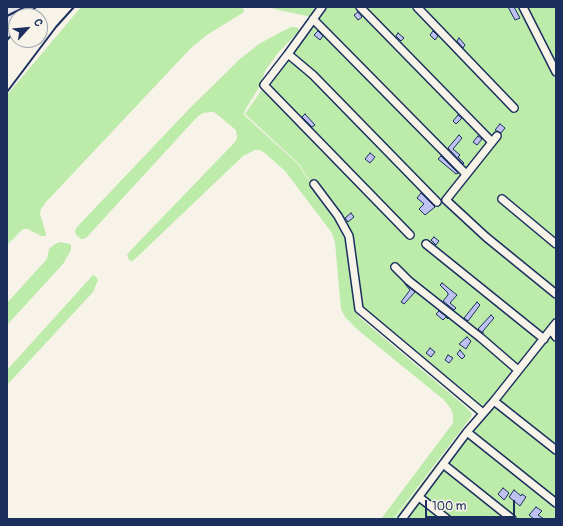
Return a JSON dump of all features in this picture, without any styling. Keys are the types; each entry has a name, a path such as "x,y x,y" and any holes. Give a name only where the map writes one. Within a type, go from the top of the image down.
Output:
{"street":[{"path":"322,7 264,84 410,235"},
{"path":"360,7 490,141"},
{"path":"418,7 514,108"},
{"path":"523,7 556,72"},
{"path":"313,19 466,174"},
{"path":"288,54 313,76 437,202"},
{"path":"497,136 446,200 486,237 556,294"},
{"path":"314,184 338,216 349,236 359,309 483,413"},
{"path":"502,198 556,244"},
{"path":"426,244 544,340"},
{"path":"395,267 409,281 481,338 518,370"},
{"path":"402,519 467,432 544,340 556,323"},
{"path":"551,330 556,337"},
{"path":"494,401 556,450"},
{"path":"467,432 556,504"},
{"path":"443,464 512,519"},
{"path":"419,496 447,519"}],"shaded area":[{"path":"7,7 41,7 8,8 7,40"}],"green space":[{"path":"81,7 243,7 244,12 207,35 191,48 46,202 41,209 40,214 46,236 41,236 28,229 23,229 7,245 7,95"},
{"path":"268,7 312,7 315,11 319,7 556,7 556,519 394,519 469,422 477,415 359,315 355,299 359,317 467,408 472,414 393,519 381,519 453,423 453,415 451,409 444,400 358,330 345,317 341,309 335,242 332,233 285,171 260,150 255,150 243,156 136,258 132,261 129,260 127,255 130,251 236,141 236,130 214,112 203,113 198,116 86,238 81,239 76,235 75,231 77,227 190,108 240,59 259,44 291,27 296,27 299,30 278,53 265,71 260,86 245,110 244,115 298,164 337,224 299,164 245,114 312,17"},
{"path":"60,242 71,245 71,250 63,264 7,325 7,303 47,259 49,249"},
{"path":"93,275 98,280 93,292 7,385 7,370"}],"building":[{"path":"508,7 514,7 520,18 515,20"},
{"path":"358,12 362,17 358,20 354,15"},
{"path":"318,31 323,36 320,40 314,35"},
{"path":"433,31 438,36 435,40 430,35"},
{"path":"398,33 404,38 401,41 396,36"},
{"path":"459,38 465,45 463,48 457,41"},
{"path":"305,114 315,125 312,127 302,117"},
{"path":"458,115 462,118 456,124 453,121"},
{"path":"500,124 505,128 501,133 495,130"},
{"path":"459,135 462,138 453,149 460,155 458,157 464,163 463,164 448,148"},
{"path":"478,136 482,139 477,145 473,142"},
{"path":"370,153 375,157 370,163 365,159"},
{"path":"441,156 458,173 456,174 438,159"},
{"path":"421,193 435,207 425,215 419,209 424,204 417,198"},
{"path":"351,213 354,217 348,222 345,218"},
{"path":"434,237 439,241 436,245 431,240"},
{"path":"442,283 457,295 450,303 456,308 454,310 443,301 448,293 440,285"},
{"path":"405,284 415,292 404,304 401,302 410,290"},
{"path":"477,302 480,305 468,321 464,318"},
{"path":"439,311 448,318 448,319 446,317 443,320 436,314"},
{"path":"491,315 494,318 483,333 478,329"},
{"path":"467,337 471,341 466,349 459,344"},
{"path":"430,348 435,352 431,357 426,353"},
{"path":"460,350 465,356 462,359 457,354"},
{"path":"448,355 453,358 449,363 445,360"},
{"path":"503,488 509,493 504,500 498,494"},
{"path":"514,490 521,496 522,494 526,497 520,506 509,497"},
{"path":"536,507 542,511 538,515 544,519 534,519 529,515"}],"railway":[{"path":"7,16 25,7"},
{"path":"7,92 56,27 74,7"}]}
